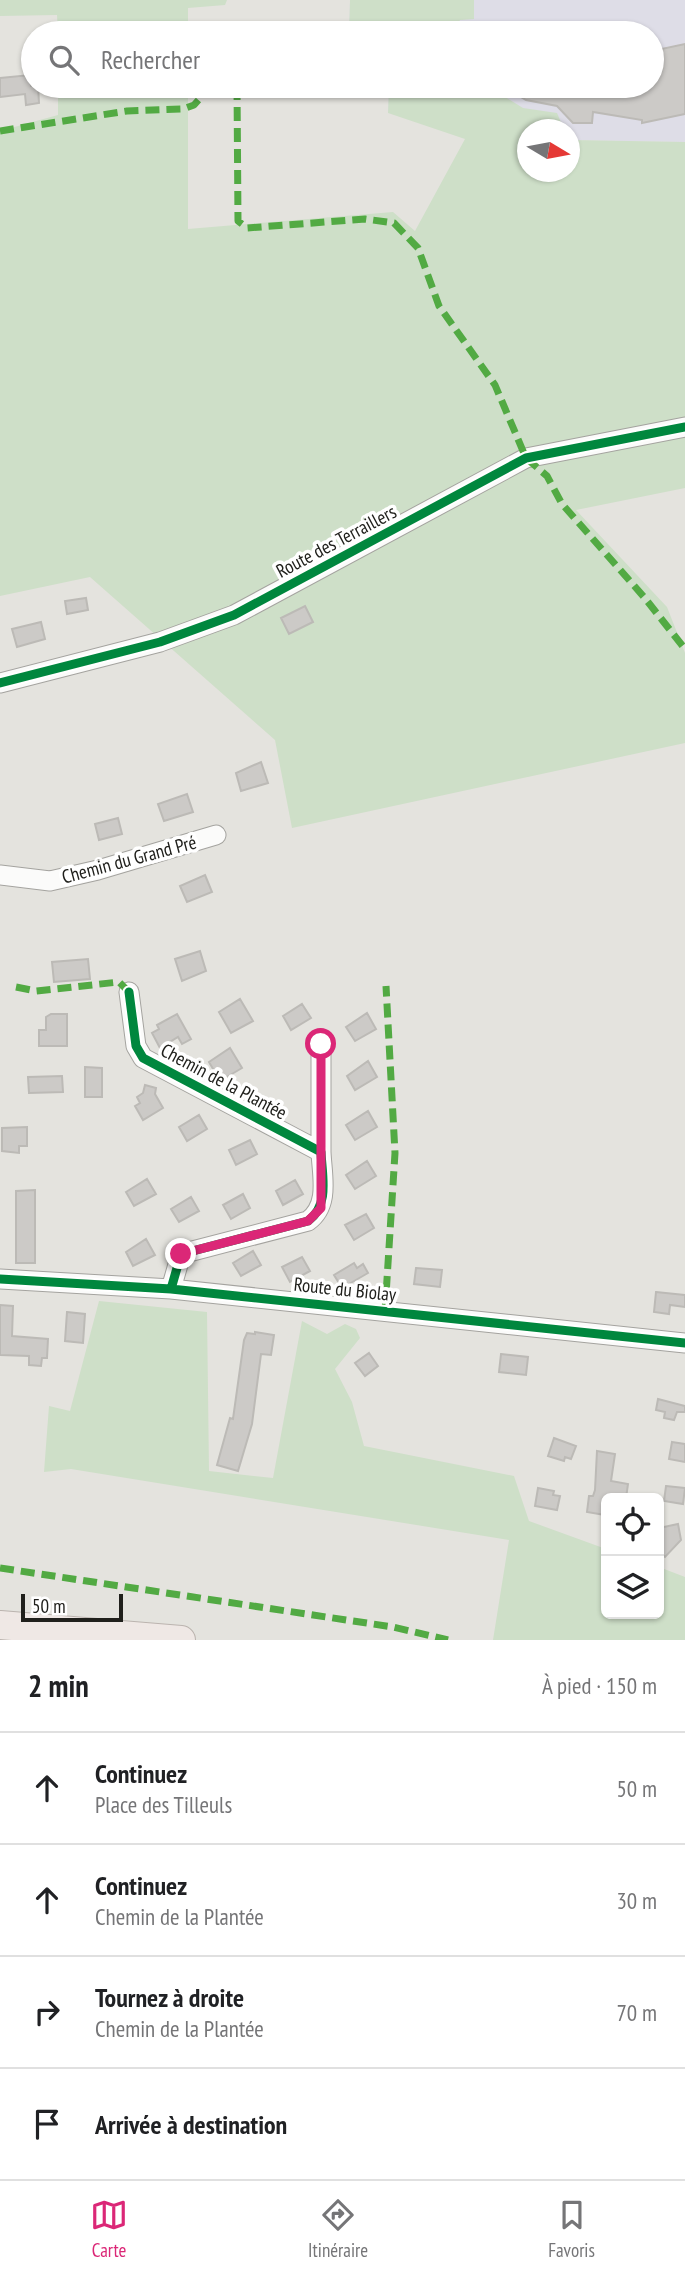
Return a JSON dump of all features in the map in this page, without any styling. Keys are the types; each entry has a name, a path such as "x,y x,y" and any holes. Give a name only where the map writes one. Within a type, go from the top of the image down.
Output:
{"highway":[{"path":"0,1625 181,1640"}],"street":[{"name":"Route des Terraillers","path":"0,683 160,642 234,615 526,458 685,427"},
{"name":"Chemin du Grand Pré","path":"0,875 50,881 98,870 216,835"},
{"name":"Chemin de la Plantée","path":"128,992 136,1046 143,1058 321,1152"},
{"path":"171,1289 181,1254 308,1221 321,1208 321,1039"},
{"name":"Route du Biolay","path":"0,1279 171,1289 685,1343"}],"shaded area":[{"path":"350,0 685,0 685,142 580,140 580,119 517,119 517,129 388,113 389,98 664,98 664,21 349,21"}],"green space":[{"path":"0,0 227,0 225,5 188,8 188,21 57,21 57,15 0,16"},
{"path":"350,0 474,0 474,19 349,21"},
{"path":"58,98 188,98 188,229 393,212 415,231 465,139 388,113 389,98 507,98 523,108 557,113 560,119 517,119 517,182 580,182 580,140 685,142 685,488 576,510 667,607 685,653 685,743 292,828 275,740 90,577 0,596 0,131 58,115"},
{"path":"99,1301 207,1312 209,1471 273,1478 302,1321 327,1334 345,1324 356,1329 360,1338 335,1369 352,1402 364,1446 514,1476 529,1521 601,1547 601,1619 664,1619 664,1569 685,1577 685,1640 493,1640 509,1540 71,1469 44,1472 49,1406 70,1411"}],"building":[{"path":"685,44 685,114 642,123 642,120 593,112 592,123 580,123 580,119 569,119 557,106 523,98 664,98 664,48"},
{"path":"21,76 21,94 0,97 0,78"},
{"path":"25,98 39,98 39,103 26,105"},
{"path":"86,598 88,610 67,614 65,601"},
{"path":"305,606 313,622 289,634 281,618"},
{"path":"41,622 45,639 17,647 12,629"},
{"path":"261,762 268,783 241,791 236,773"},
{"path":"187,794 193,812 164,821 158,804"},
{"path":"118,818 122,834 99,840 95,824"},
{"path":"205,875 212,892 187,902 180,886"},
{"path":"200,951 206,971 182,981 175,959"},
{"path":"88,959 90,979 54,982 52,962"},
{"path":"240,999 253,1021 231,1033 219,1012"},
{"path":"302,1004 311,1018 291,1030 283,1016"},
{"path":"367,1013 376,1029 355,1041 346,1027"},
{"path":"51,1014 67,1014 67,1046 39,1046 39,1030 46,1030 46,1017"},
{"path":"177,1014 191,1039 182,1044 178,1037 160,1048 152,1033 159,1029 157,1025"},
{"path":"230,1048 242,1068 220,1081 209,1062"},
{"path":"368,1061 377,1077 355,1090 347,1076"},
{"path":"85,1067 102,1068 102,1097 85,1097"},
{"path":"62,1076 63,1092 29,1093 28,1077"},
{"path":"145,1085 156,1088 155,1094 163,1108 143,1120 135,1106 140,1103 137,1097 143,1093"},
{"path":"368,1111 377,1127 355,1140 346,1125"},
{"path":"199,1115 207,1129 187,1141 179,1127"},
{"path":"27,1127 27,1146 19,1146 19,1153 2,1151 2,1128"},
{"path":"250,1140 257,1154 236,1165 229,1150"},
{"path":"367,1161 376,1176 355,1189 346,1175"},
{"path":"147,1179 156,1194 134,1206 126,1192"},
{"path":"295,1180 303,1194 283,1205 276,1191"},
{"path":"35,1190 35,1263 16,1263 16,1191"},
{"path":"243,1194 250,1208 231,1219 223,1205"},
{"path":"191,1197 199,1211 179,1222 171,1209"},
{"path":"366,1214 374,1228 354,1240 345,1225"},
{"path":"146,1239 155,1255 133,1266 126,1252"},
{"path":"253,1251 261,1265 241,1276 233,1263"},
{"path":"302,1257 310,1271 290,1282 282,1267"},
{"path":"354,1263 357,1268 363,1264 368,1273 342,1288 334,1275"},
{"path":"416,1268 442,1270 440,1287 414,1284"},
{"path":"656,1292 685,1295 685,1307 670,1305 669,1314 654,1312"},
{"path":"0,1305 13,1306 12,1336 48,1339 47,1358 42,1358 41,1366 29,1365 29,1356 0,1355"},
{"path":"67,1312 85,1314 83,1343 65,1341"},
{"path":"247,1333 274,1335 271,1355 261,1354 252,1424 238,1471 217,1465 230,1418 233,1419 244,1340"},
{"path":"369,1353 378,1366 365,1376 355,1363"},
{"path":"501,1354 528,1357 526,1375 499,1372"},
{"path":"658,1399 685,1406 685,1412 677,1412 674,1420 664,1418 665,1412 656,1410"},
{"path":"554,1438 576,1446 571,1459 565,1457 564,1461 548,1456"},
{"path":"672,1442 685,1444 685,1462 669,1459"},
{"path":"597,1451 615,1454 611,1481 628,1484 627,1493 601,1493 601,1514 587,1512 589,1496 593,1496"},
{"path":"666,1486 685,1488 683,1504 664,1501"},
{"path":"538,1488 554,1491 553,1495 560,1496 557,1510 535,1506"},
{"path":"678,1524 681,1540 665,1557 664,1556 664,1527"}],"marked path":[{"path":"0,131 127,111 183,109 194,105 200,98"},
{"path":"237,98 238,221 247,228 365,219 394,223 418,248 439,306 495,385 526,458 547,476 562,504 644,597 685,649"},
{"path":"16,987 36,991 119,982 129,992"},
{"path":"385,1311 395,1153 386,986"},
{"path":"0,1568 393,1627 448,1640"}],"cycle path":[{"path":"0,683 160,642 234,615 526,458 685,427"},
{"path":"129,992 136,1046 143,1058 321,1152 322,1198 315,1214 308,1221 181,1254 171,1289"},
{"path":"0,1279 171,1289 685,1343"}],"route":[{"path":"181,1254 308,1221 321,1208 321,1044"}]}
